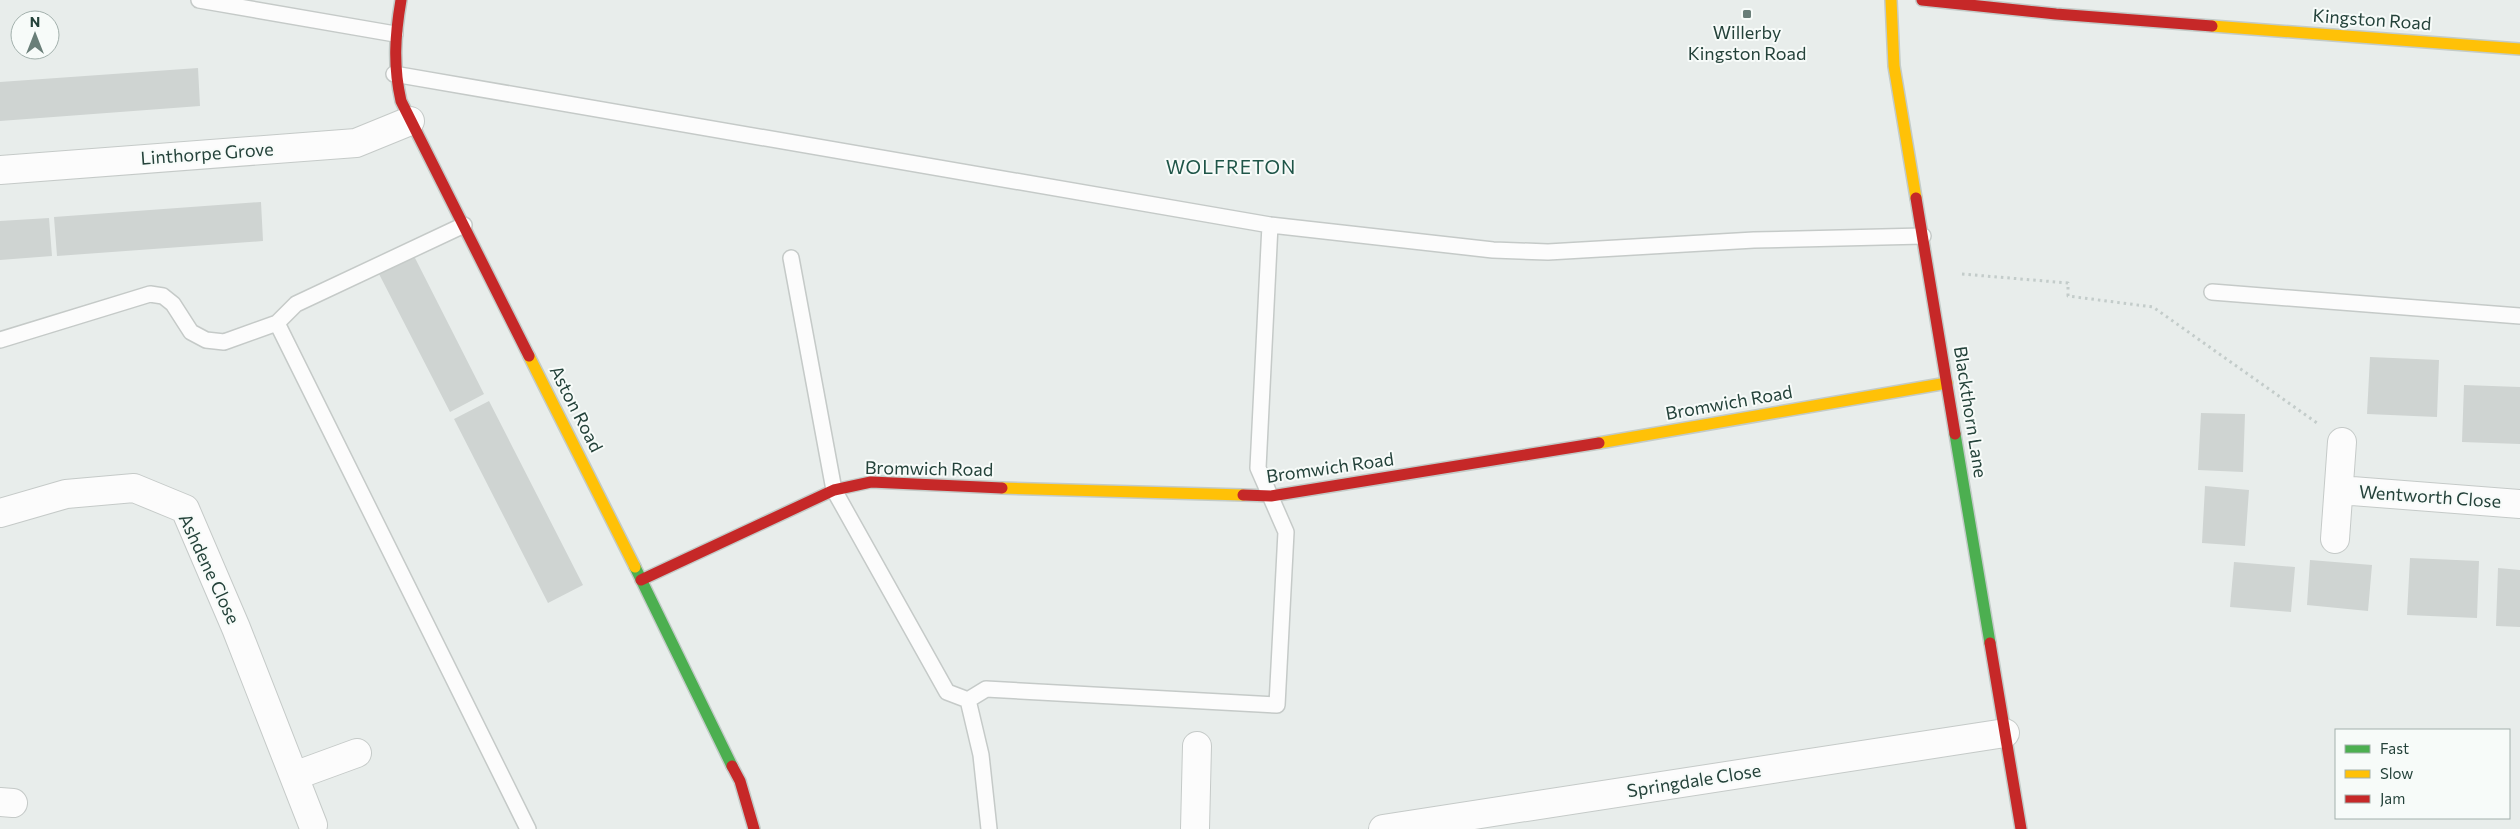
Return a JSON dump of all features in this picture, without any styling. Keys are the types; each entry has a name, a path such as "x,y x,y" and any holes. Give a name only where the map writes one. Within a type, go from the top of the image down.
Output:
{"street":[{"name":"Aston Road","path":"402,0 395,34 394,74 401,101 642,580 740,781 754,829"},
{"name":"Blackthorn Lane","path":"1891,0 1894,66 2021,829"},
{"name":"Kingston Road","path":"1922,0 2057,7 2520,49"},
{"name":"Linthorpe Grove","path":"0,170 356,143 410,121"},
{"name":"Bromwich Road","path":"642,580 834,490 871,482 1022,489 1271,496 1656,434 1947,383"},
{"name":"Wentworth Close","path":"2336,540 2342,442"},
{"name":"Ashdene Close","path":"0,513 66,494 134,488 185,509 236,628 313,825"},
{"name":"Wentworth Close","path":"2340,490 2520,504"},
{"name":"Springdale Close","path":"1383,829 2005,733"},
{"path":"1195,829 1197,746"},
{"path":"294,776 358,753"}],"lane":[{"path":"199,0 395,34"},
{"path":"394,74 1270,225 1493,250 1548,252 1754,240 1922,236"},
{"path":"0,340 150,294 163,296 173,304 191,332 206,340 224,342 277,323 296,304 464,225"},
{"path":"968,700 986,689 1277,704 1286,532 1258,468 1270,225"},
{"path":"791,258 834,490 947,692 968,700"},
{"path":"2212,292 2520,316"},
{"path":"277,323 528,829"},
{"path":"968,700 981,755 989,829"}],"path":[{"path":"1929,272 2068,283 2068,296 2153,307 2342,442"}],"building":[{"path":"198,68 200,106 0,121 0,82"},
{"path":"261,202 263,241 57,256 54,217"},
{"path":"49,218 52,256 0,260 0,221"},
{"path":"414,256 484,394 450,412 379,274"},
{"path":"2370,357 2439,360 2437,417 2367,414"},
{"path":"2464,385 2520,387 2520,444 2462,442"},
{"path":"489,401 583,585 548,603 454,419"},
{"path":"2201,413 2245,414 2243,472 2198,470"},
{"path":"2205,486 2249,490 2245,546 2202,543"},
{"path":"2410,558 2479,561 2477,618 2407,615"},
{"path":"2310,560 2372,565 2368,611 2307,605"},
{"path":"2234,562 2295,567 2291,612 2230,607"},
{"path":"2498,568 2520,570 2520,627 2496,626"}],"traffic: fast":[{"path":"1955,434 1990,643"},
{"path":"635,567 732,766"}],"traffic: slow":[{"path":"1891,0 1894,66 1916,198"},
{"path":"2212,26 2520,49"},
{"path":"529,356 635,567"},
{"path":"1599,443 1947,383"},
{"path":"1002,488 1243,495"}],"traffic: jam":[{"path":"401,0 396,50 398,88 401,101 529,356"},
{"path":"1922,0 2056,14 2212,26"},
{"path":"1916,198 1955,434"},
{"path":"1243,495 1271,496 1599,443"},
{"path":"641,580 834,490 871,482 1002,488"},
{"path":"1990,643 2021,829"},
{"path":"732,766 740,781 754,829"}],"place":[{"name":"Willerby Kingston Road","path":"1747,14"}],"district":[{"name":"WOLFRETON","path":"1231,167"}]}
